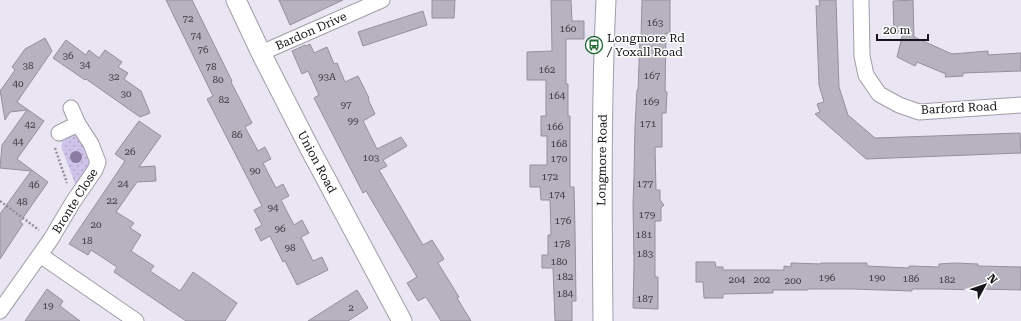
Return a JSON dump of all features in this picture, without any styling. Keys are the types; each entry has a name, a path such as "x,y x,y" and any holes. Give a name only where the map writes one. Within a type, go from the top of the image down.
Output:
{"street":[{"name":"Union Road","path":"236,0 310,149 402,321"},
{"name":"Bardon Drive","path":"261,53 382,0"},
{"name":"Longmore Road","path":"603,321 602,196 606,0"},
{"name":"Barford Road","path":"861,0 862,56 866,75 879,94 899,105 918,112 1021,105"},
{"name":"Bronte Close","path":"0,311 40,255 95,170 98,162 91,144 78,124 71,108"},
{"path":"59,133 78,124"},
{"path":"40,255 136,321"}],"path":[{"path":"59,133 54,142 73,202"},
{"path":"0,201 51,238"}],"shaded area":[{"path":"76,134 93,158 77,189 61,146 64,139"}],"building":[{"path":"166,0 192,0 252,123 245,127 258,151 265,147 271,159 263,163 276,188 283,184 289,196 281,200 294,225 302,220 309,233 301,237 313,261 322,257 328,270 297,285 270,236 261,241 255,229 262,225 254,210 262,206 207,99 213,96"},
{"path":"279,0 343,0 290,25"},
{"path":"432,0 455,0 454,18 432,18"},
{"path":"551,0 571,0 572,21 584,21 584,39 566,39 566,84 568,84 568,116 570,116 570,187 574,187 575,230 576,301 572,301 572,321 555,321 553,268 542,268 542,255 548,255 548,235 551,235 550,200 541,200 540,187 530,187 530,165 547,165 547,136 541,136 541,116 546,116 546,80 527,80 527,52 552,51"},
{"path":"642,0 670,0 670,34 666,33 666,113 662,113 662,147 655,147 656,190 660,190 660,200 664,205 661,208 661,221 655,221 655,277 658,277 658,309 633,308 635,126"},
{"path":"819,0 836,0 839,87 848,115 875,138 1020,133 1021,153 866,159 815,114 820,112 817,104 824,102 819,85 816,6 820,6"},
{"path":"913,0 914,37 952,54 988,51 988,55 1021,53 1021,71 963,73 963,76 945,77 946,74 917,62 915,66 897,57 903,33 894,33 893,1"},
{"path":"423,11 427,25 363,46 358,32"},
{"path":"45,38 52,51 17,102 44,121 17,159 48,182 20,222 23,224 0,259 0,214 31,171 0,168 2,145 27,110 10,112 5,120 0,90 15,70 12,67 25,49"},
{"path":"66,40 86,55 89,50 99,58 105,50 122,62 118,67 128,73 124,79 141,91 150,113 140,117 53,58"},
{"path":"310,44 314,53 327,47 334,64 337,63 345,82 358,76 375,114 363,121 377,149 401,137 407,146 383,160 387,166 379,170 423,245 432,240 444,259 438,263 459,297 457,298 471,321 441,321 426,297 418,301 407,283 417,277 366,191 363,193 314,98 319,95 308,71 302,74 292,51"},
{"path":"139,121 161,136 139,167 155,166 156,181 137,182 116,212 134,223 130,228 141,235 131,251 154,266 150,271 180,291 193,272 237,303 225,321 186,321 114,272 117,267 91,250 88,255 69,244 125,161 115,154"},
{"path":"696,262 715,262 716,267 723,267 723,270 784,270 784,266 791,267 791,263 867,263 867,266 909,268 909,266 939,267 939,264 955,263 978,264 978,266 1021,267 1021,290 912,289 912,291 808,289 773,290 773,293 723,294 723,298 704,298 703,282 696,282"},
{"path":"47,289 63,301 60,306 80,321 25,321"},
{"path":"357,290 368,308 348,321 308,321"}],"place":[{"name":"Longmore Rd / Yoxall Road","path":"594,45"}]}
